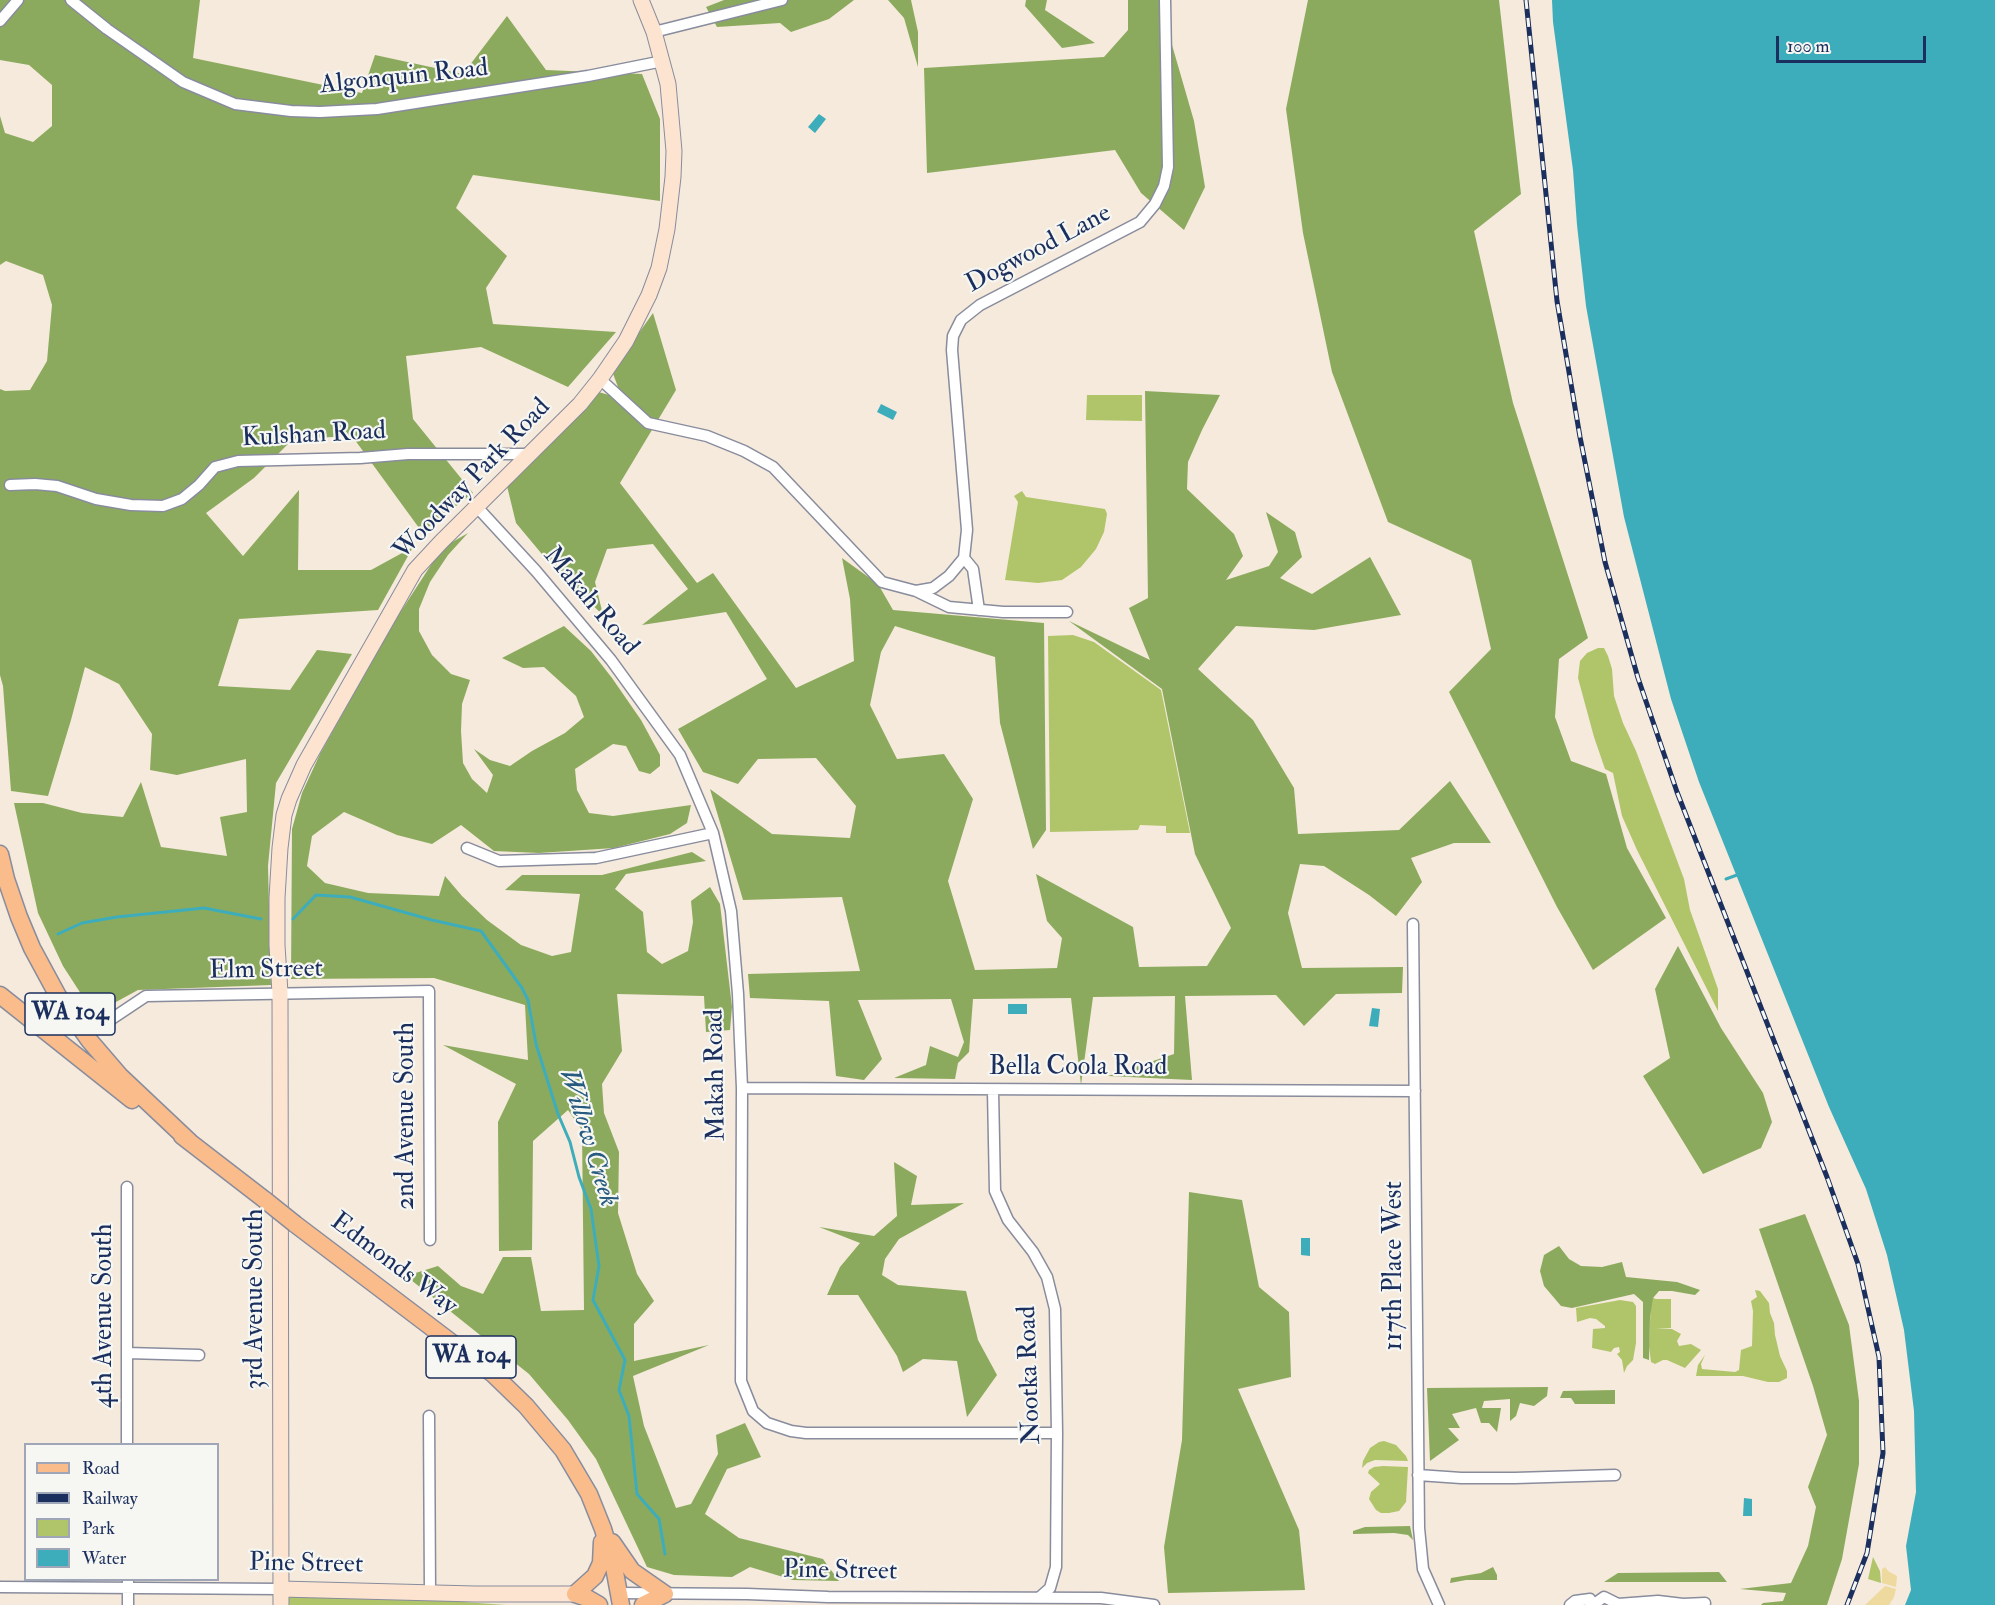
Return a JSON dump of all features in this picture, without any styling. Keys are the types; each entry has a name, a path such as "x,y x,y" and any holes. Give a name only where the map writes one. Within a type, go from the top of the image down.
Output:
{"main road":[{"name":"Edmonds Way","path":"0,854 19,917 32,948 58,996 89,1040 120,1076 190,1142"},
{"name":"Edmonds Way","path":"0,995 120,1091 493,1374 526,1406 563,1450 589,1494 603,1529 620,1599"},
{"path":"603,1529 632,1571 665,1594 643,1605"},
{"path":"599,1605 575,1594 595,1576 601,1563 603,1529"}],"street":[{"path":"0,21 18,0"},
{"name":"Algonquin Road","path":"71,0 107,29 183,82 235,104 291,111 377,109 663,61"},
{"name":"Woodway Park Road","path":"280,993 277,887 283,822 289,799 304,765 415,570 580,404 626,341 649,295 661,258 673,177 672,112 663,61 641,0"},
{"path":"654,32 782,0"},
{"name":"Dogwood Lane","path":"964,558 967,530 952,350 953,336 961,320 980,305 1140,222 1155,204 1164,186 1168,167 1165,0"},
{"path":"600,379 648,423 707,436 744,451 773,467 882,582 916,591 949,607 1002,612 1067,612"},
{"name":"Kulshan Road","path":"10,485 57,486 96,499 131,505 164,506 182,499 215,467 238,461 360,458 408,454 530,454"},
{"name":"Makah Road","path":"477,507 536,571 611,660 680,755 713,833 731,911 738,994 742,1088 741,1381 753,1411 767,1422 791,1431 806,1433 1057,1433"},
{"path":"916,591 933,588 950,576 964,558 973,569 979,610"},
{"path":"467,848 499,861 596,858 713,833"},
{"name":"117th Place West","path":"1413,924 1419,1528 1423,1569 1439,1605"},
{"name":"Elm Street","path":"110,1020 146,996 429,991"},
{"name":"2nd Avenue South","path":"429,991 430,1240"},
{"name":"3rd Avenue South","path":"280,993 281,1605"},
{"name":"Bella Coola Road","path":"742,1088 993,1091 1414,1091"},
{"name":"Nootka Road","path":"993,1091 995,1191 1008,1220 1033,1252 1047,1277 1055,1310 1056,1567 1052,1583 1041,1596"},
{"name":"4th Avenue South","path":"127,1187 128,1443"},
{"path":"127,1353 199,1355"},
{"path":"429,1416 430,1593"},
{"path":"1418,1475 1493,1478 1615,1475"},
{"path":"128,1583 128,1605"},
{"name":"Pine Street","path":"0,1587 128,1583 430,1593 575,1594"},
{"name":"Pine Street","path":"620,1599 665,1594 828,1597 1041,1596 1060,1602 1101,1598 1154,1605"},
{"path":"1570,1605 1575,1601 1590,1599 1590,1603 1597,1602 1604,1597 1615,1603 1646,1604 1658,1601 1683,1604 1705,1603"}],"green space":[{"path":"0,0 200,0 193,58 362,93 375,55 463,74 507,16 546,70 642,74 660,119 660,201 473,175 456,208 507,256 486,288 493,324 616,332 568,387 481,347 406,356 413,419 473,493 422,532 352,436 293,439 254,478 206,513 243,556 299,490 298,570 371,570 413,547 378,610 239,619 218,686 290,690 317,650 352,654 276,783 268,866 271,985 138,990 94,1014 63,966 38,913 14,803 43,803 82,813 123,817 141,782 161,847 227,856 220,817 247,812 246,759 177,775 150,770 152,734 119,684 85,667 48,796 11,791 3,686 0,675 0,389 5,391 30,390 47,361 52,305 43,275 6,261 0,265 0,116 5,133 33,142 52,126 52,85 29,65 0,60"},
{"path":"724,0 854,0 829,19 791,32 780,23 717,27 706,7"},
{"path":"888,0 911,0 918,32 918,67 904,18"},
{"path":"1026,0 1047,0 1045,10 1095,43 1062,48 1025,6"},
{"path":"1128,0 1159,0 1194,121 1205,187 1184,230 1141,193 1115,150 927,173 924,68 1104,57 1128,30"},
{"path":"1308,0 1499,0 1521,194 1474,231 1513,403 1588,638 1559,659 1555,717 1571,761 1606,774 1627,848 1666,918 1593,970 1557,907 1449,692 1491,649 1471,560 1388,522 1332,372 1303,233 1286,109"},
{"path":"653,313 676,390 620,483 697,583 713,573 796,688 854,661 850,599 842,558 878,584 893,610 1044,623 1046,830 1033,849 1000,723 995,657 895,626 881,652 870,705 897,759 944,754 973,799 948,881 975,970 1057,968 1062,938 1047,921 1036,874 1133,927 1139,967 1207,966 1231,928 1195,854 1162,689 1069,621 1150,660 1129,608 1148,598 1145,391 1220,395 1188,462 1187,489 1234,534 1243,556 1226,580 1269,566 1278,552 1266,512 1295,532 1302,557 1280,578 1312,594 1370,557 1401,615 1314,630 1236,626 1198,669 1253,720 1294,788 1298,834 1399,830 1450,781 1491,843 1454,843 1411,858 1422,882 1396,916 1369,895 1324,866 1300,864 1288,913 1302,968 1403,967 1402,993 1336,994 1304,1026 1276,995 1185,996 1192,1080 1108,1076 1174,1054 1175,996 1093,997 1081,1085 1071,998 973,999 969,1052 958,1063 955,1079 894,1078 926,1065 930,1046 958,1057 964,1042 951,999 858,1000 882,1059 864,1080 836,1076 829,1001 750,998 748,974 860,971 842,897 743,900 710,789 772,834 850,838 856,806 816,758 758,759 738,784 703,772 678,729 767,679 726,612 642,625 688,589 653,544 607,549 595,582 603,615 556,571 516,523 507,486 595,391 609,395 618,387 612,371"},
{"path":"1087,395 1142,395 1142,421 1086,420"},
{"path":"1022,491 1026,497 1105,509 1107,514 1104,532 1096,549 1081,567 1062,580 1038,583 1005,580 1018,502 1014,496"},
{"path":"468,533 448,555 430,582 419,609 419,631 432,655 451,674 470,680 462,704 461,731 463,763 472,779 487,793 493,775 474,749 490,760 510,766 565,733 584,717 576,696 544,667 523,668 502,658 564,626 591,651 612,678 641,720 660,755 660,766 650,774 639,771 626,746 613,744 575,769 577,790 589,813 613,816 691,805 687,823 670,834 614,848 539,853 494,851 461,825 432,844 397,835 344,812 312,836 307,866 325,883 368,893 439,896 445,876 487,920 521,945 552,956 571,952 580,894 505,890 522,875 602,875 692,852 706,861 626,874 615,889 643,912 647,952 662,964 688,951 693,922 691,901 710,887 720,904 732,1007 730,1030 706,1032 704,996 617,994 622,1051 602,1084 604,1113 619,1152 618,1213 637,1274 654,1301 634,1324 634,1361 709,1345 633,1376 644,1426 676,1508 691,1504 718,1454 716,1435 745,1423 761,1457 727,1469 705,1514 739,1538 823,1559 839,1581 793,1580 750,1567 732,1577 674,1575 647,1567 596,1459 568,1420 529,1374 406,1276 438,1266 461,1286 483,1294 503,1257 531,1257 541,1311 584,1310 582,1130 568,1110 533,1141 532,1250 499,1251 498,1122 516,1084 443,1045 528,1060 525,1005 434,978 291,979 292,829 302,793 320,754 392,625 442,548"},
{"path":"1073,635 1094,642 1161,690 1190,833 1166,833 1166,826 1140,825 1138,830 1050,832 1048,636"},
{"path":"1604,648 1608,656 1612,669 1614,696 1623,723 1636,751 1684,879 1690,910 1718,989 1718,1011 1637,850 1622,816 1613,773 1605,769 1594,737 1578,678 1580,661 1587,653"},
{"path":"1678,946 1721,1028 1763,1093 1772,1122 1761,1148 1703,1174 1643,1076 1670,1058 1655,989"},
{"path":"894,1162 917,1176 911,1205 964,1203 899,1239 885,1259 882,1275 898,1285 966,1291 978,1340 997,1375 967,1417 957,1361 923,1359 903,1372 897,1356 858,1295 827,1295 840,1267 860,1243 819,1227 874,1236 897,1216"},
{"path":"1189,1192 1242,1200 1259,1287 1289,1312 1291,1377 1238,1389 1299,1530 1305,1590 1168,1593 1164,1547 1182,1440"},
{"path":"1805,1214 1849,1325 1859,1401 1859,1464 1842,1559 1827,1605 1761,1605 1783,1601 1786,1593 1740,1589 1791,1583 1808,1546 1816,1507 1808,1487 1827,1435 1813,1386 1759,1229"},
{"path":"1559,1246 1569,1259 1581,1266 1602,1267 1622,1262 1626,1277 1677,1282 1700,1290 1695,1295 1659,1291 1653,1298 1649,1360 1643,1358 1643,1302 1634,1294 1572,1308 1561,1306 1544,1286 1540,1271 1544,1255"},
{"path":"1755,1290 1760,1291 1769,1303 1787,1378 1779,1382 1768,1382 1743,1376 1696,1376 1698,1365 1705,1355 1701,1364 1702,1369 1735,1372 1739,1370 1741,1350 1752,1346 1751,1301 1757,1297"},
{"path":"1651,1297 1671,1299 1671,1328 1656,1329 1672,1329 1681,1334 1677,1341 1679,1346 1691,1344 1701,1350 1685,1368 1667,1360 1655,1364 1651,1362 1649,1346"},
{"path":"1620,1300 1633,1302 1636,1306 1636,1343 1633,1360 1624,1373 1622,1360 1617,1354 1620,1352 1619,1347 1614,1348 1611,1352 1592,1348 1593,1329 1605,1328 1605,1326 1596,1319 1590,1318 1577,1322 1576,1308"},
{"path":"1548,1387 1547,1396 1534,1406 1520,1403 1516,1416 1510,1421 1510,1399 1484,1401 1482,1408 1501,1408 1497,1432 1489,1423 1481,1423 1476,1408 1452,1414 1460,1428 1448,1428 1459,1440 1430,1461 1427,1388"},
{"path":"1615,1390 1615,1404 1575,1404 1571,1398 1560,1398 1563,1391"},
{"path":"1384,1441 1396,1445 1408,1461 1375,1460 1362,1468 1370,1448"},
{"path":"1383,1466 1408,1467 1406,1502 1399,1511 1381,1513 1376,1510 1369,1499 1371,1492 1380,1484 1368,1473 1369,1470"},
{"path":"1410,1526 1413,1540 1408,1535 1394,1533 1353,1534 1353,1531 1365,1527"},
{"path":"1873,1557 1880,1571 1881,1583 1868,1579"},
{"path":"1493,1567 1497,1580 1466,1580 1450,1583 1451,1578 1481,1573"},
{"path":"1719,1572 1727,1582 1604,1582 1618,1573"},
{"path":"281,1589 506,1605 281,1605"}],"sand":[{"path":"1885,1567 1897,1576 1896,1587 1882,1583 1882,1569"},
{"path":"1885,1586 1896,1589 1889,1605 1865,1605"}],"water":[{"path":"1552,0 1995,0 1995,1605 1905,1605 1911,1590 1906,1546 1916,1492 1914,1411 1904,1330 1887,1255 1866,1189 1829,1107 1699,782 1671,699 1624,517 1586,306 1573,170"},
{"path":"819,114 826,119 815,133 808,127"},
{"path":"881,404 897,412 893,420 877,412"},
{"path":"1008,1004 1027,1004 1027,1014 1008,1014"},
{"path":"1372,1008 1380,1009 1378,1027 1369,1026"},
{"path":"1301,1238 1310,1238 1310,1256 1301,1255"},
{"path":"1744,1498 1752,1499 1752,1516 1743,1516"}],"waterway":[{"path":"1726,879 1737,875"},
{"name":"Willow Creek","path":"293,919 316,895 350,897 481,931 522,988 528,1000 536,1044 591,1209 599,1266 593,1300 625,1360 619,1390 629,1416 637,1494 659,1519 665,1554"},
{"name":"Willow Creek","path":"58,934 82,923 204,908 261,919"}],"railway":[{"path":"1526,0 1557,301 1580,437 1605,562 1638,678 1677,792 1827,1177 1858,1264 1879,1357 1883,1453 1867,1553 1847,1605"}]}
